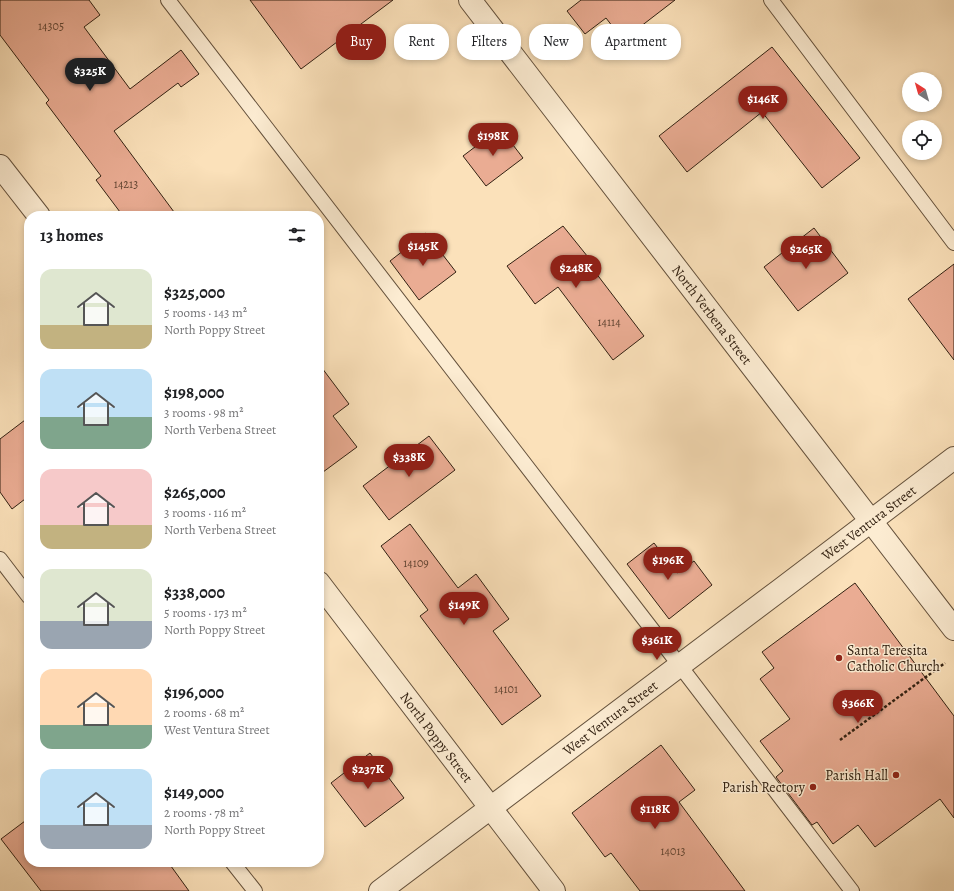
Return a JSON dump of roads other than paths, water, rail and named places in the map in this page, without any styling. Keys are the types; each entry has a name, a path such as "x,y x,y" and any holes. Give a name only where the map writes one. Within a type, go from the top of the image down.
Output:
{"street":[{"name":"North Verbena Street","path":"470,0 954,629"},
{"path":"0,166 35,211"},
{"name":"West Ventura Street","path":"380,891 954,458"},
{"name":"North Poppy Street","path":"324,590 554,891"}],"lane":[{"path":"168,0 852,891"},
{"path":"771,0 954,243"},
{"path":"0,559 24,590"},
{"path":"236,867 255,891"}],"place":[{"name":"Santa Teresita Catholic Church","path":"839,658"},
{"name":"Parish Hall","path":"896,775"},
{"name":"Parish Rectory","path":"813,787"}]}
